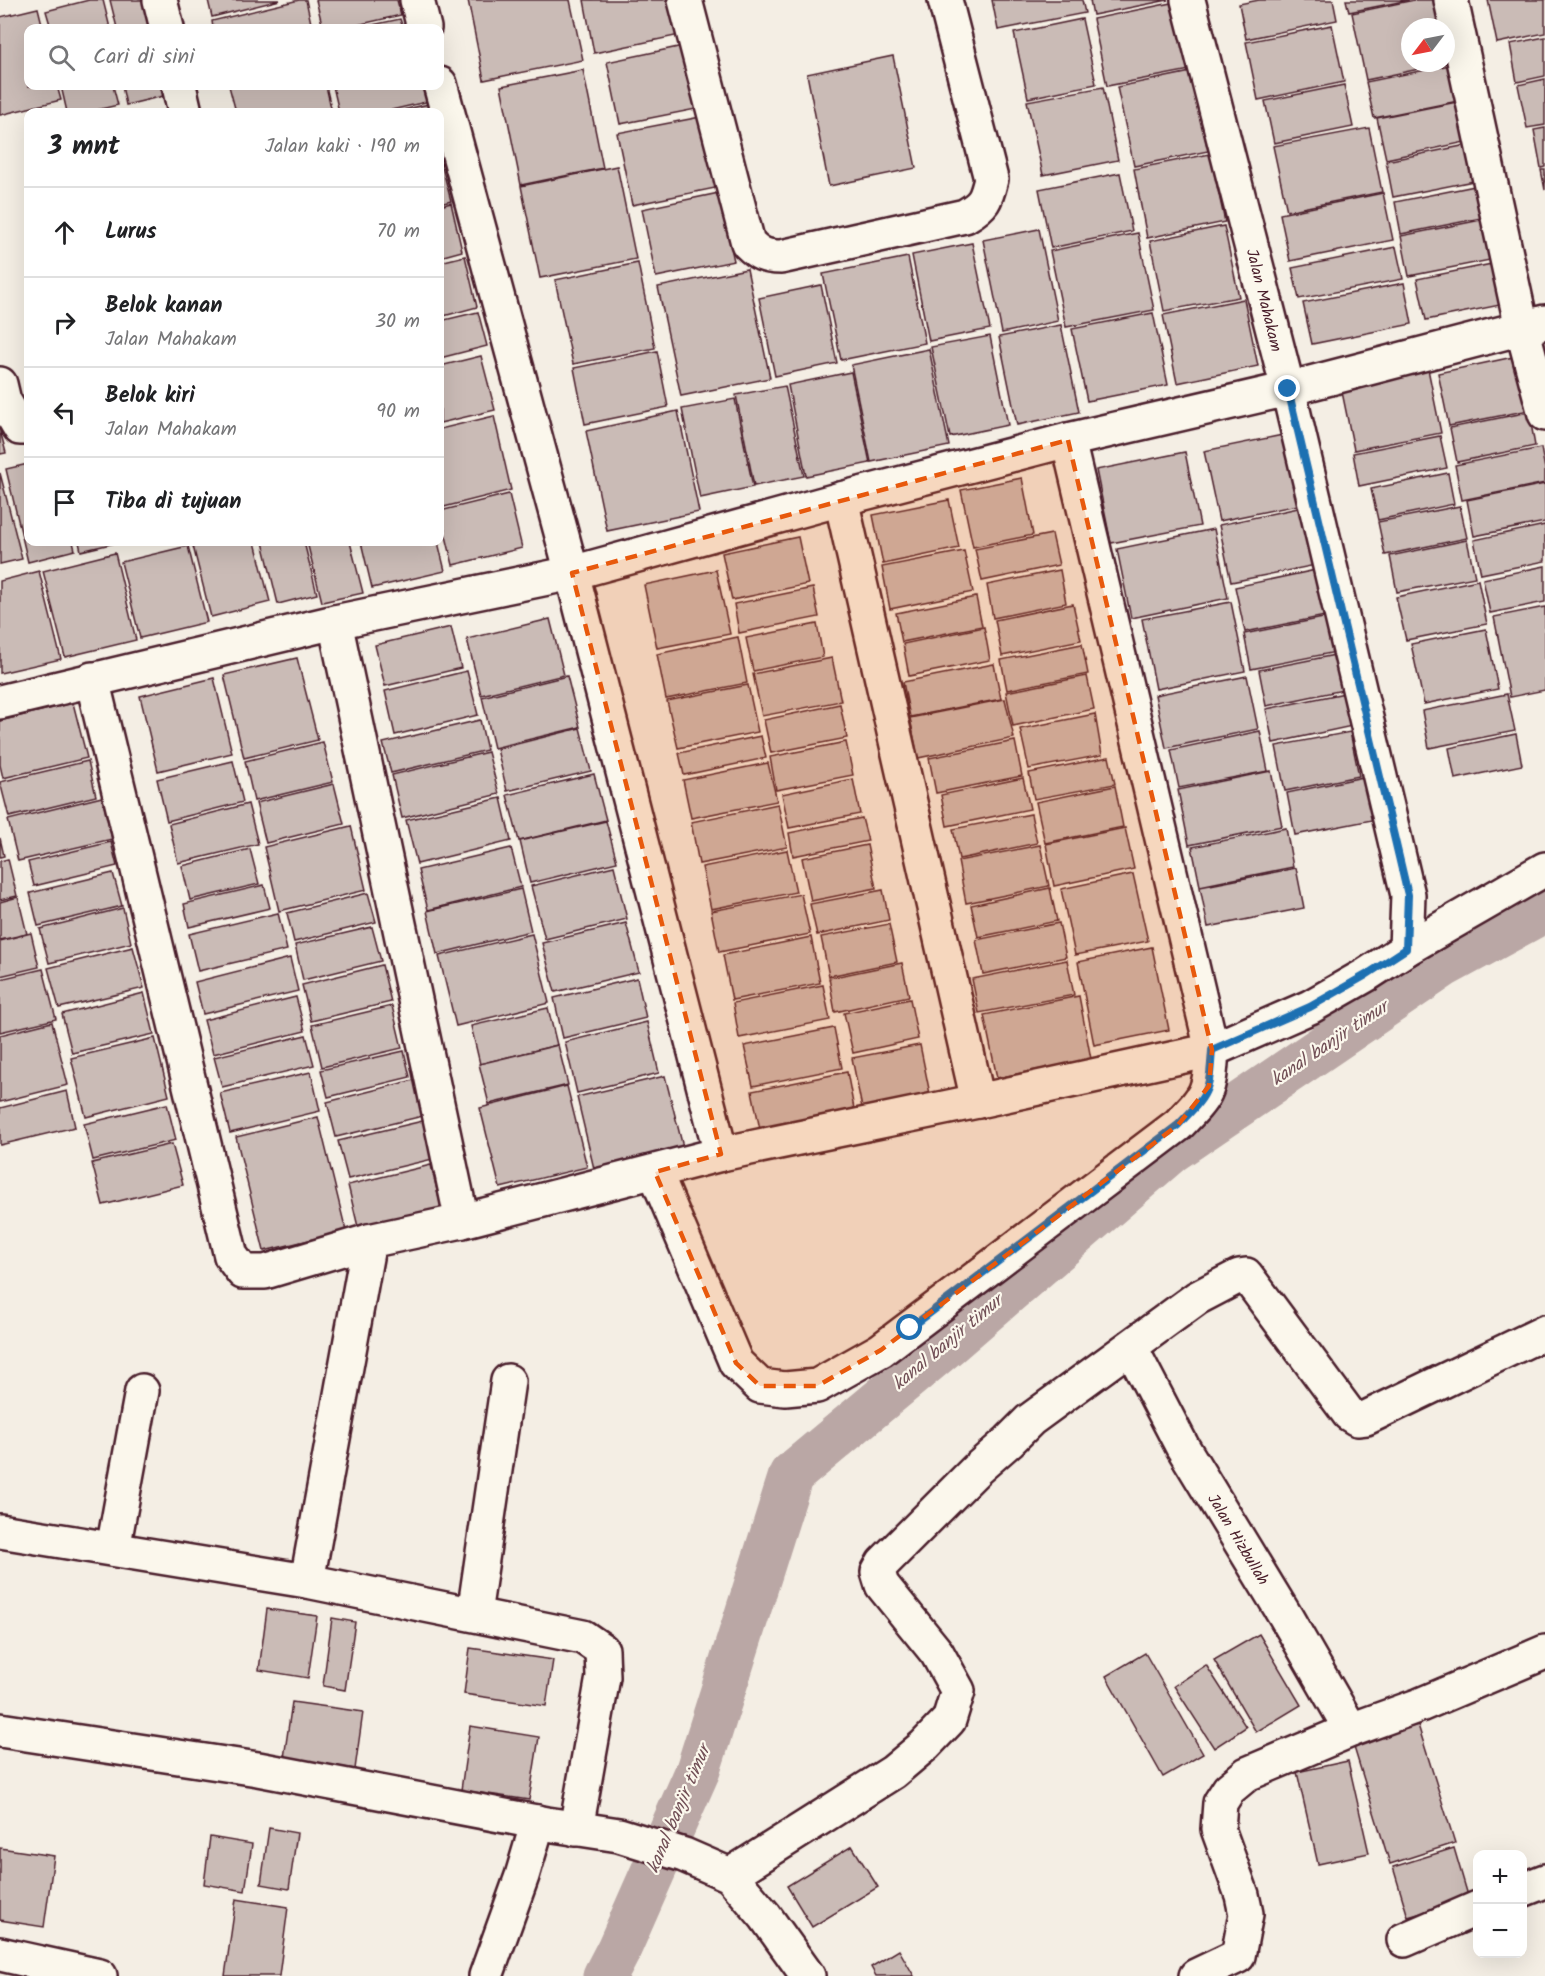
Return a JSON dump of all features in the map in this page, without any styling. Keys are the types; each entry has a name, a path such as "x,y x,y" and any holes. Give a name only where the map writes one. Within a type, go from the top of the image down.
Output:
{"street":[{"path":"160,0 165,24"},
{"path":"417,0 423,24"},
{"path":"685,0 748,243 757,253 767,257 781,257 965,216 980,208 987,197 991,179 945,0"},
{"name":"Jalan Mahakam","path":"1188,0 1288,389 1408,895 1406,949"},
{"path":"1451,0 1534,325 1545,414"},
{"path":"180,90 184,108"},
{"path":"442,90 572,573 721,1154"},
{"path":"0,702 335,622 572,573 841,499 1068,440 1288,389 1534,325"},
{"path":"0,384 4,401 20,428 24,428"},
{"path":"655,1172 736,1363 760,1386 785,1389 817,1386 881,1350 1178,1125 1201,1101 1209,1086 1212,1050 1068,440"},
{"path":"841,499 978,1101"},
{"path":"335,622 462,1221"},
{"path":"92,679 231,1256 243,1272 265,1272 369,1241 462,1221 721,1154 1212,1050 1310,1007 1545,868"},
{"path":"307,1581 369,1241"},
{"path":"729,1875 893,1772 926,1745 949,1720 958,1691 937,1653 882,1585 878,1572 883,1563 1030,1420 1197,1298 1245,1275 1349,1414 1357,1419 1366,1418 1545,1332"},
{"name":"Jalan Hizbullah","path":"1131,1348 1182,1446 1286,1617 1351,1730"},
{"path":"474,1614 508,1382"},
{"path":"113,1549 142,1391"},
{"path":"0,1531 307,1581 583,1637 602,1650 603,1677 576,1829"},
{"path":"1196,1976 1241,1966 1246,1914 1242,1895 1218,1829 1220,1803 1229,1789 1247,1774 1545,1652"},
{"path":"0,1730 258,1769 576,1829 619,1835 684,1855 729,1875 765,1916 808,1976"},
{"path":"486,1976 522,1876 538,1822"},
{"path":"1527,1888 1545,1881"},
{"path":"1404,1940 1473,1910"},
{"path":"0,1954 100,1976"}],"highlighted area":[{"path":"1068,440 1212,1050 1209,1086 1178,1125 881,1350 817,1386 760,1386 736,1363 655,1172 721,1154 572,573"}],"building":[{"path":"89,0 103,0 109,24 50,24 46,11"},
{"path":"110,0 147,0 153,24 116,24"},
{"path":"208,0 280,0 212,17"},
{"path":"306,0 311,24 212,24 212,21"},
{"path":"316,0 397,0 401,15 362,24 322,24"},
{"path":"468,0 570,0 583,60 484,80"},
{"path":"584,0 673,0 680,35 594,53"},
{"path":"992,0 1082,0 1085,13 998,30"},
{"path":"1090,0 1168,0 1093,15"},
{"path":"1259,0 1333,0 1337,20 1246,39 1239,4"},
{"path":"1346,0 1409,0 1349,12"},
{"path":"1414,0 1435,0 1438,18 1401,18 1401,72 1405,72 1366,80 1352,13"},
{"path":"1488,0 1545,0 1545,33 1497,43"},
{"path":"1176,2 1190,70 1107,86 1093,19"},
{"path":"38,8 42,24 24,24 24,90 58,90 61,100 0,115 0,17"},
{"path":"400,19 402,24 377,24"},
{"path":"1082,19 1096,84 1028,98 1014,33"},
{"path":"1332,25 1344,82 1258,100 1246,42"},
{"path":"1545,37 1545,76 1517,82 1510,44"},
{"path":"683,46 696,109 620,124 607,62"},
{"path":"893,56 916,168 829,186 807,74"},
{"path":"583,70 603,168 521,185 501,86"},
{"path":"1191,72 1208,151 1134,166 1117,87"},
{"path":"1415,72 1452,72 1458,101 1374,118 1366,82"},
{"path":"1545,79 1545,125 1527,128 1518,85"},
{"path":"1344,85 1353,127 1274,143 1265,101"},
{"path":"1103,87 1118,160 1043,175 1027,101"},
{"path":"62,90 114,90 118,105 105,108 66,108"},
{"path":"123,90 179,90 180,92 126,105"},
{"path":"230,90 327,90 331,108 235,108"},
{"path":"334,90 427,90 430,101 400,108 338,108"},
{"path":"1457,102 1465,142 1386,159 1377,118"},
{"path":"429,104 430,108 412,108"},
{"path":"706,116 720,187 632,205 617,133"},
{"path":"1369,128 1382,192 1287,211 1273,146"},
{"path":"1545,128 1545,167 1541,168 1534,130"},
{"path":"1467,145 1474,181 1393,197 1386,161"},
{"path":"1210,154 1225,222 1147,238 1134,169"},
{"path":"617,166 636,259 540,278 521,186"},
{"path":"1541,170 1545,170 1545,190"},
{"path":"1120,173 1132,231 1051,248 1039,189"},
{"path":"444,174 451,201 444,203"},
{"path":"1475,186 1481,218 1401,234 1395,202"},
{"path":"719,193 734,261 656,277 642,209"},
{"path":"1383,193 1393,240 1290,261 1280,214"},
{"path":"451,203 462,251 444,256 444,205"},
{"path":"1481,220 1490,260 1409,276 1401,236"},
{"path":"1224,226 1239,297 1164,311 1150,241"},
{"path":"1039,229 1058,321 1002,333 983,240"},
{"path":"1138,233 1154,310 1066,327 1050,251"},
{"path":"972,243 990,329 929,341 912,255"},
{"path":"1396,247 1403,279 1299,299 1292,268"},
{"path":"465,256 477,307 444,316 444,261"},
{"path":"908,257 925,343 841,360 823,274"},
{"path":"638,263 655,348 573,364 555,280"},
{"path":"1492,264 1500,305 1426,320 1417,279"},
{"path":"747,269 770,378 681,396 658,287"},
{"path":"1404,283 1412,324 1312,344 1303,303"},
{"path":"821,285 837,363 775,376 759,298"},
{"path":"1244,299 1258,366 1177,383 1163,315"},
{"path":"478,312 487,346 444,357 444,320"},
{"path":"1153,313 1168,385 1087,401 1072,329"},
{"path":"1061,325 1079,412 1017,425 999,337"},
{"path":"990,336 1008,425 950,437 931,347"},
{"path":"929,349 949,446 871,462 851,365"},
{"path":"657,351 668,407 585,424 574,368"},
{"path":"481,356 495,410 444,422 444,365"},
{"path":"1518,356 1529,410 1449,426 1438,373"},
{"path":"1428,369 1441,433 1354,450 1341,387"},
{"path":"851,372 870,463 806,476 788,385"},
{"path":"785,386 804,476 754,486 736,395"},
{"path":"735,399 753,487 700,498 682,409"},
{"path":"678,411 699,512 607,531 586,431"},
{"path":"1529,412 1535,446 1457,462 1450,428"},
{"path":"494,416 511,490 444,507 444,428"},
{"path":"0,430 6,453 0,454"},
{"path":"1283,435 1298,505 1219,521 1204,451"},
{"path":"1440,436 1447,468 1359,486 1353,453"},
{"path":"1541,448 1545,483 1462,500 1455,465"},
{"path":"1185,452 1200,526 1111,543 1096,470"},
{"path":"24,465 24,545 6,469"},
{"path":"0,473 22,559 0,564"},
{"path":"1448,473 1454,504 1378,520 1371,489"},
{"path":"1022,478 1033,535 973,547 961,490"},
{"path":"1545,484 1545,522 1474,536 1467,500"},
{"path":"509,494 522,548 453,565 444,528 444,510"},
{"path":"949,500 959,548 883,564 873,515"},
{"path":"1460,506 1467,538 1385,555 1378,522"},
{"path":"1303,507 1316,565 1231,582 1219,525"},
{"path":"1545,525 1545,561 1481,574 1474,540"},
{"path":"1214,529 1228,598 1131,618 1117,549"},
{"path":"1052,534 1059,565 982,581 975,549"},
{"path":"798,537 808,584 732,600 722,553"},
{"path":"1467,540 1475,577 1397,592 1390,556"},
{"path":"24,546 74,546 75,550 28,562"},
{"path":"80,546 102,546 81,551"},
{"path":"188,546 207,622 140,638 121,562"},
{"path":"193,546 256,546 270,602 211,617"},
{"path":"264,546 305,546 317,594 278,604"},
{"path":"308,546 351,546 363,593 322,602"},
{"path":"362,546 439,546 445,571 372,588"},
{"path":"964,551 973,592 890,609 882,567"},
{"path":"115,553 136,640 65,657 43,571"},
{"path":"1545,566 1545,602 1490,613 1483,579"},
{"path":"716,570 730,634 657,648 644,585"},
{"path":"1060,570 1066,603 993,618 987,585"},
{"path":"1316,570 1325,616 1245,632 1235,587"},
{"path":"39,571 61,659 0,673 0,581"},
{"path":"1478,580 1487,624 1406,640 1396,597"},
{"path":"813,588 819,617 739,633 734,604"},
{"path":"976,597 982,626 902,642 896,613"},
{"path":"1231,602 1245,671 1156,689 1142,619"},
{"path":"1073,604 1081,640 1002,656 995,620"},
{"path":"1545,607 1545,690 1510,697 1494,617"},
{"path":"1328,617 1336,652 1251,669 1244,634"},
{"path":"550,619 564,675 481,695 467,639"},
{"path":"817,624 823,657 753,671 746,638"},
{"path":"451,627 461,668 385,686 375,645"},
{"path":"984,627 990,660 909,676 903,644"},
{"path":"1486,629 1498,689 1424,704 1411,644"},
{"path":"738,637 747,683 666,699 657,654"},
{"path":"1082,644 1088,674 1007,690 1001,660"},
{"path":"1335,655 1343,690 1266,706 1259,670"},
{"path":"297,658 318,740 244,758 224,675"},
{"path":"832,658 841,701 762,716 753,674"},
{"path":"994,664 1001,699 910,717 903,682"},
{"path":"467,671 478,715 395,735 385,691"},
{"path":"567,676 580,727 494,748 482,697"},
{"path":"1087,676 1094,709 1013,726 1006,692"},
{"path":"1247,676 1258,729 1166,748 1155,695"},
{"path":"214,678 232,753 158,771 140,696"},
{"path":"748,685 758,732 678,748 667,701"},
{"path":"1345,693 1352,726 1273,743 1266,709"},
{"path":"1507,694 1515,731 1429,748 1422,711"},
{"path":"1005,699 1014,738 918,758 910,718"},
{"path":"73,703 87,758 3,778 0,765 0,721"},
{"path":"840,704 847,738 771,753 764,720"},
{"path":"1095,714 1102,755 1029,769 1020,729"},
{"path":"480,720 487,750 391,773 383,743"},
{"path":"580,728 591,771 507,791 497,749"},
{"path":"1260,731 1268,771 1179,788 1171,750"},
{"path":"1350,732 1359,776 1285,791 1276,746"},
{"path":"1516,734 1522,765 1455,779 1449,748"},
{"path":"761,736 766,758 684,775 679,753"},
{"path":"1015,741 1022,776 936,793 929,758"},
{"path":"323,742 333,782 254,801 245,761"},
{"path":"846,742 853,775 776,790 770,757"},
{"path":"488,752 499,794 402,818 392,775"},
{"path":"1109,757 1115,784 1034,799 1029,773"},
{"path":"88,761 96,796 9,817 0,782"},
{"path":"233,761 243,802 167,821 157,779"},
{"path":"768,763 777,801 691,818 683,780"},
{"path":"1271,771 1282,826 1189,845 1178,790"},
{"path":"594,774 606,820 519,841 507,795"},
{"path":"1368,776 1377,819 1295,835 1287,793"},
{"path":"1023,778 1030,809 947,826 941,795"},
{"path":"853,779 860,814 789,828 782,794"},
{"path":"334,784 344,824 266,843 256,803"},
{"path":"1115,786 1123,827 1045,843 1036,802"},
{"path":"102,797 112,839 18,861 8,820"},
{"path":"501,798 511,841 417,864 406,820"},
{"path":"248,804 258,844 178,863 169,824"},
{"path":"778,804 787,847 699,864 691,822"},
{"path":"1031,814 1037,843 959,859 953,829"},
{"path":"862,818 868,841 793,856 789,833"},
{"path":"606,821 617,862 530,883 520,841"},
{"path":"351,826 366,890 279,911 264,847"},
{"path":"1125,828 1134,869 1054,886 1046,844"},
{"path":"1286,828 1293,867 1200,886 1192,847"},
{"path":"0,838 4,856 0,857"},
{"path":"111,842 117,866 34,886 28,862"},
{"path":"867,845 876,888 811,901 802,858"},
{"path":"1040,845 1049,886 966,903 958,861"},
{"path":"511,848 521,887 428,910 418,870"},
{"path":"250,849 259,884 190,900 182,866"},
{"path":"787,850 796,892 711,909 702,867"},
{"path":"8,859 17,896 0,900 0,861"},
{"path":"614,866 627,919 545,939 531,886"},
{"path":"1296,868 1304,908 1208,927 1200,887"},
{"path":"113,873 122,906 38,926 30,893"},
{"path":"1133,874 1148,941 1075,955 1061,889"},
{"path":"264,885 270,908 189,927 184,904"},
{"path":"1050,888 1057,921 978,937 971,905"},
{"path":"521,889 531,931 437,954 427,911"},
{"path":"883,890 889,920 817,935 810,904"},
{"path":"368,893 376,922 294,942 287,913"},
{"path":"801,894 810,934 719,952 711,911"},
{"path":"18,897 27,934 0,940 0,902"},
{"path":"123,908 131,943 49,963 40,929"},
{"path":"278,913 287,950 198,971 189,934"},
{"path":"626,923 639,972 555,992 542,943"},
{"path":"1059,923 1066,957 983,974 976,940"},
{"path":"889,924 897,962 829,976 821,937"},
{"path":"372,927 381,961 303,980 295,945"},
{"path":"31,933 39,967 0,976 0,941"},
{"path":"532,934 549,1003 456,1026 439,956"},
{"path":"811,937 820,983 732,1000 723,955"},
{"path":"133,947 144,988 59,1008 48,968"},
{"path":"1152,947 1169,1030 1094,1045 1078,962"},
{"path":"290,958 298,991 203,1014 195,982"},
{"path":"1067,960 1074,995 979,1013 972,979"},
{"path":"902,963 909,996 835,1012 829,978"},
{"path":"382,965 391,1002 311,1021 302,985"},
{"path":"43,969 56,1019 0,1032 0,979"},
{"path":"637,978 646,1018 563,1038 554,998"},
{"path":"823,985 830,1020 739,1038 733,1003"},
{"path":"144,993 154,1034 72,1053 62,1014"},
{"path":"1079,996 1091,1059 997,1078 984,1015"},
{"path":"296,997 305,1031 213,1054 204,1020"},
{"path":"910,999 918,1039 853,1053 844,1013"},
{"path":"392,1006 402,1048 322,1067 312,1025"},
{"path":"548,1008 557,1045 480,1064 471,1026"},
{"path":"52,1022 68,1085 0,1102 0,1035"},
{"path":"647,1022 659,1073 577,1093 565,1042"},
{"path":"834,1028 842,1068 753,1086 744,1046"},
{"path":"306,1035 314,1065 222,1087 214,1057"},
{"path":"155,1038 169,1096 86,1117 71,1058"},
{"path":"558,1045 568,1085 489,1104 479,1064"},
{"path":"920,1045 930,1094 862,1108 852,1058"},
{"path":"404,1051 410,1077 328,1097 321,1070"},
{"path":"311,1072 320,1111 230,1133 220,1093"},
{"path":"847,1072 855,1114 761,1134 752,1091"},
{"path":"665,1076 684,1151 595,1173 577,1097"},
{"path":"418,1079 427,1115 336,1137 327,1102"},
{"path":"567,1086 587,1167 500,1188 480,1108"},
{"path":"67,1091 75,1127 0,1145 0,1108"},
{"path":"167,1104 176,1140 93,1160 84,1124"},
{"path":"318,1117 346,1231 264,1251 236,1137"},
{"path":"427,1120 437,1158 348,1179 338,1141"},
{"path":"172,1144 183,1185 103,1205 92,1163"},
{"path":"431,1165 442,1211 359,1231 348,1185"},
{"path":"267,1609 317,1616 308,1678 259,1670"},
{"path":"332,1618 355,1622 345,1690 323,1686"},
{"path":"1259,1634 1301,1705 1256,1732 1214,1660"},
{"path":"470,1648 553,1660 546,1706 464,1694"},
{"path":"1145,1653 1203,1754 1163,1777 1106,1676"},
{"path":"1206,1665 1246,1727 1214,1748 1174,1686"},
{"path":"292,1702 363,1712 355,1769 284,1758"},
{"path":"1418,1725 1455,1843 1390,1864 1353,1744"},
{"path":"470,1726 539,1737 529,1800 461,1790"},
{"path":"1348,1761 1369,1853 1318,1864 1297,1772"},
{"path":"269,1828 297,1833 289,1889 261,1884"},
{"path":"210,1837 252,1844 245,1891 204,1884"},
{"path":"852,1846 878,1887 812,1927 787,1886"},
{"path":"0,1848 54,1856 44,1927 0,1920"},
{"path":"1454,1848 1469,1899 1408,1917 1393,1867"},
{"path":"236,1899 288,1907 279,1976 225,1976"},
{"path":"899,1950 914,1976 876,1976 871,1967"}],"waterway":[{"name":"kanal banjir timur","path":"605,1976 698,1770 791,1475 949,1343 1171,1151 1444,965 1545,910"}],"route":[{"path":"910,1328 1178,1125 1201,1101 1209,1086 1212,1050 1310,1007 1406,949 1408,895 1288,389"}]}
